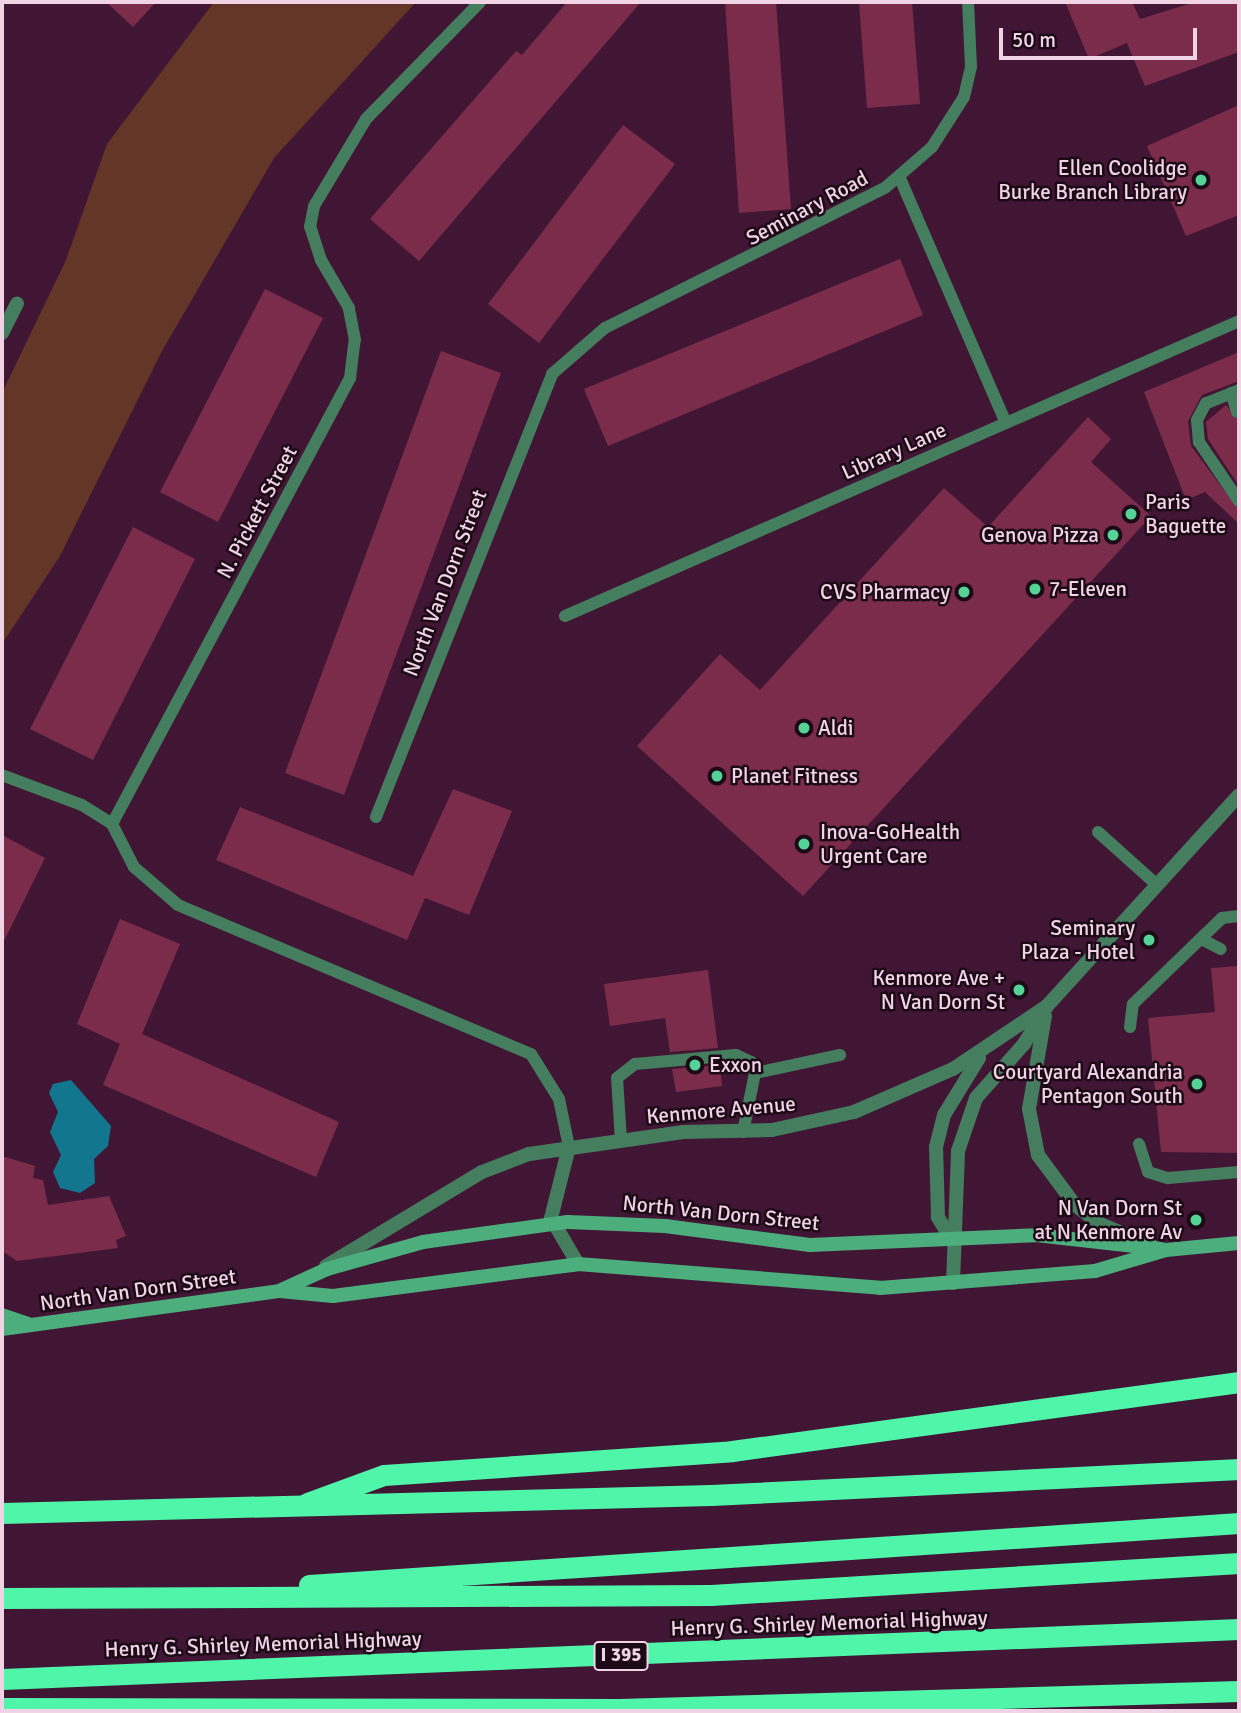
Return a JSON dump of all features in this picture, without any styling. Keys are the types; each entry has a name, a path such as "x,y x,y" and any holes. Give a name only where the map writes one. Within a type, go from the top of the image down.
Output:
{"highway":[{"path":"289,1510 384,1475 732,1451 1239,1382"},
{"path":"2,1513 289,1510 1239,1469"},
{"path":"136,1598 1239,1523"},
{"path":"2,1598 711,1595 1239,1563"},
{"name":"Henry G. Shirley Memorial Highway","path":"2,1678 1239,1629"},
{"path":"2,1708 648,1708 1239,1691"}],"main road":[{"name":"North Van Dorn Street","path":"280,1291 327,1269 423,1242 554,1223 665,1226 810,1245 1094,1237 1166,1250"},
{"name":"North Van Dorn Street","path":"2,1329 280,1291 333,1296 578,1264 841,1288 953,1283 1095,1271 1166,1250 1239,1243"},
{"path":"2,1315 33,1326"}],"street":[{"path":"2,333 17,304"},
{"name":"Kenmore Avenue","path":"280,1291 482,1172 569,1147 621,1140 743,1132 854,1112 987,1049 1046,1006 1239,796"},
{"path":"1046,1006 1029,1110 1045,1170 1100,1224 1166,1250"},
{"name":"Kenmore Avenue","path":"953,1283 951,1239 959,1217 958,1151 965,1122 986,1083 1024,1044 1046,1006"},
{"name":"Kenmore Avenue","path":"951,1239 938,1217 936,1147 957,1087 987,1049"},
{"path":"569,1147 553,1198 554,1223 578,1264"}],"lane":[{"name":"N. Pickett Street","path":"112,824 350,378 355,340 349,308 321,260 310,227 314,206 366,119 480,2"},
{"name":"Seminary Road","path":"558,367 604,328 707,282 899,176 932,147 964,97 971,66 968,2"},
{"path":"899,176 1006,423"},
{"name":"Library Lane","path":"565,616 1239,321"},
{"name":"North Van Dorn Street","path":"376,817 558,367"},
{"path":"1237,412 1235,391 1206,403 1197,420 1199,442 1239,501"},
{"path":"2,775 72,801 112,824 134,867 178,905 531,1054 559,1098 569,1147"},
{"path":"1098,832 1157,885"},
{"path":"1130,1027 1133,1004 1222,918 1239,916"},
{"path":"1201,939 1221,949"},
{"path":"621,1140 617,1079 635,1064 736,1055 751,1062 755,1073 743,1132"},
{"path":"755,1073 840,1055"},
{"path":"1139,1144 1148,1172 1168,1178 1239,1172"}],"shaded area":[{"path":"214,2 416,2 274,158 162,351 60,556 2,644 2,393 66,260 107,144"}],"water":[{"path":"71,1080 111,1126 108,1146 94,1159 95,1183 80,1193 60,1188 53,1172 61,1155 50,1132 58,1112 49,1093 53,1084"}],"building":[{"path":"106,2 156,2 133,27"},
{"path":"567,2 641,2 419,261 370,219 516,51 522,55"},
{"path":"725,2 776,2 791,209 739,213"},
{"path":"859,2 912,2 920,104 867,108"},
{"path":"1065,2 1132,2 1140,19 1195,2 1239,2 1239,52 1145,86 1127,43 1089,59"},
{"name":"Ellen Coolidge Burke Branch Library","path":"1239,105 1239,215 1186,236 1147,146"},
{"path":"623,125 675,164 539,343 488,304"},
{"path":"900,259 923,315 608,446 584,389"},
{"path":"265,289 323,318 218,522 160,492"},
{"path":"441,351 501,373 344,795 285,773"},
{"path":"1239,352 1239,381 1202,395 1188,421 1191,446 1239,510 1239,524 1205,492 1186,500 1144,392"},
{"path":"1226,405 1239,420 1239,486 1208,439 1206,422"},
{"path":"1088,417 1111,439 1091,462 1151,516 803,896 637,746 720,654 760,690 944,488 988,527"},
{"path":"133,527 195,559 93,760 30,729"},
{"path":"453,789 512,811 469,915 425,898 407,940 216,860 240,807 413,876"},
{"path":"2,835 45,858 2,945"},
{"path":"120,919 180,944 142,1034 339,1122 316,1177 103,1085 120,1044 77,1024"},
{"name":"Courtyard Alexandria Pentagon South","path":"1239,966 1239,1153 1161,1152 1148,1018 1215,1012 1211,968"},
{"path":"708,970 718,1048 670,1052 665,1018 610,1026 604,984"},
{"path":"720,1065 722,1086 676,1092 672,1069"},
{"path":"2,1156 35,1166 33,1178 43,1180 48,1205 109,1196 126,1236 116,1240 118,1248 17,1261 2,1251"}],"place":[{"name":"Ellen Coolidge Burke Branch Library","path":"1201,180"},
{"name":"Paris Baguette","path":"1131,514"},
{"name":"Genova Pizza","path":"1113,535"},
{"name":"7-Eleven","path":"1035,589"},
{"name":"CVS Pharmacy","path":"964,592"},
{"name":"Aldi","path":"804,728"},
{"name":"Planet Fitness","path":"717,776"},
{"name":"Inova-GoHealth Urgent Care","path":"804,844"},
{"name":"Seminary Plaza - Hotel","path":"1149,940"},
{"name":"Kenmore Ave + N Van Dorn St","path":"1019,990"},
{"name":"Exxon","path":"695,1065"},
{"name":"Courtyard Alexandria Pentagon South","path":"1197,1084"},
{"name":"N Van Dorn St at N Kenmore Av","path":"1196,1220"}]}
